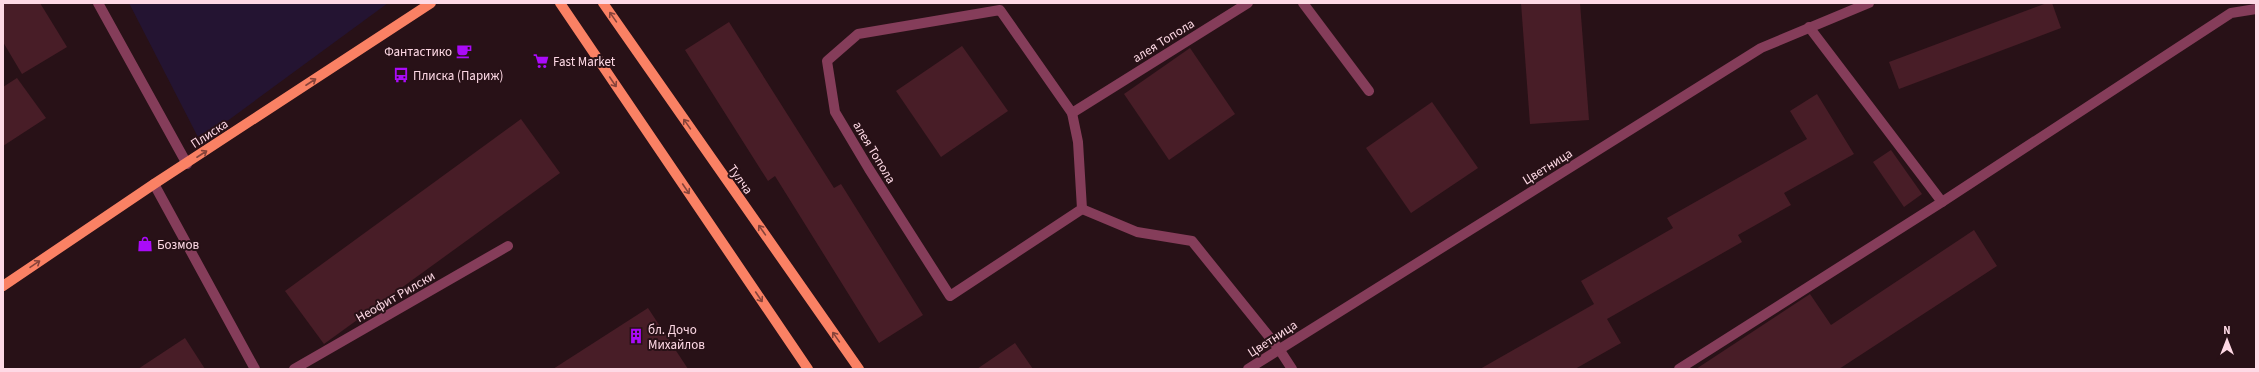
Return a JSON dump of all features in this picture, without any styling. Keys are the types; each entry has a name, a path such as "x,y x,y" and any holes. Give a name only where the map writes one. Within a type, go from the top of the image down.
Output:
{"main road":[{"name":"Плиска","path":"3,286 154,184 187,164 431,3"},
{"path":"560,3 808,369"},
{"name":"Тулча","path":"603,3 859,369"}],"street":[{"path":"98,3 187,164"},
{"name":"алея Топола","path":"1072,113 1248,3"},
{"path":"1303,3 1369,91"},
{"name":"Цветница","path":"1248,369 1761,48 1869,3"},
{"path":"1679,369 1942,202 2231,13 2256,9"},
{"name":"алея Топола","path":"1000,10 1072,113 1078,142 1082,209 950,296 869,169 835,112 827,61 858,34 1000,10"},
{"path":"1809,27 1942,202"},
{"path":"154,184 255,369"},
{"path":"1082,209 1137,232 1192,241 1279,349 1292,369"},
{"name":"Неофит Рилски","path":"294,369 508,246"}],"shaded area":[{"path":"129,3 388,3 200,141"}],"building":[{"path":"3,3 40,3 67,47 22,74 3,42"},
{"path":"1521,3 1580,3 1589,120 1530,124"},
{"path":"2047,3 2052,3 2061,28 1899,89 1889,62"},
{"path":"729,22 834,188 841,184 923,315 879,343 775,176 768,181 685,50"},
{"path":"962,46 1008,111 941,157 896,91"},
{"path":"1190,48 1235,114 1169,160 1124,94"},
{"path":"17,78 46,118 3,146 3,87"},
{"path":"1817,94 1854,154 1784,193 1791,205 1738,235 1742,242 1607,319 1621,343 1575,369 1480,369 1594,304 1581,281 1673,228 1667,218 1807,139 1790,111"},
{"path":"1432,102 1478,168 1411,213 1366,148"},
{"path":"521,119 560,173 324,344 285,291"},
{"path":"1891,150 1922,194 1904,207 1873,162"},
{"path":"1974,230 1997,266 1839,369 1696,369 1810,294 1831,325"},
{"name":"бл. Дочо Михайлов","path":"648,308 688,369 553,369"},
{"path":"185,338 205,369 138,369"},
{"path":"1015,343 1033,369 977,369"}],"place":[{"name":"Фантастико","path":"464,51"},
{"name":"Fast Market","path":"541,61"},
{"name":"Плиска (Париж)","path":"401,75"},
{"name":"Бозмов","path":"145,244"},
{"name":"бл. Дочо Михайлов","path":"636,336"}]}
